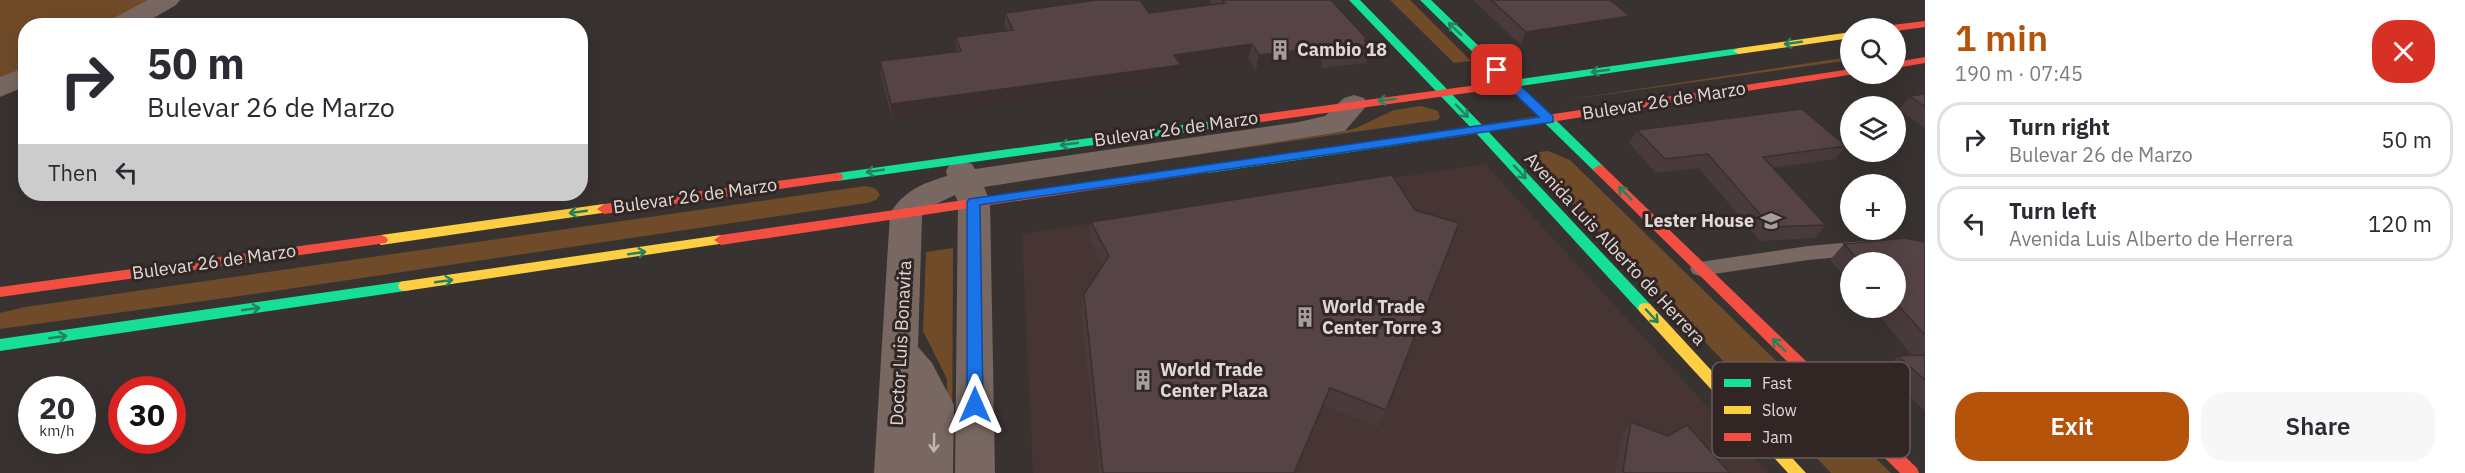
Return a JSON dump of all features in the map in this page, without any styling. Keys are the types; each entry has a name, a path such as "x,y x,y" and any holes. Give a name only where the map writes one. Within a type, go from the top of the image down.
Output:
{"street":[{"path":"134,18 167,0"},
{"name":"Avenida Luis Alberto de Herrera","path":"1354,0 1480,129 1712,380"},
{"path":"1425,0 1797,362"},
{"path":"1906,26 1925,24"},
{"name":"Bulevar 26 de Marzo","path":"906,214 912,204 924,195 965,181 991,175 1335,124 1354,104 1511,84 1840,36"},
{"path":"1906,63 1925,60"},
{"name":"Bulevar 26 de Marzo","path":"0,292 965,181 1480,129 1840,74"},
{"path":"0,88 18,79"},
{"path":"965,181 975,473"},
{"path":"0,345 906,214"},
{"name":"Doctor Luis Bonavita","path":"894,473 906,214"},
{"path":"901,353 919,374 934,405 933,473"},
{"name":"Avenida Luis Alberto de Herrera","path":"1784,458 1798,473"},
{"path":"1896,458 1911,473"}],"lane":[{"path":"1700,268 1879,246"}],"shaded area":[{"path":"0,0 157,0 122,18 18,18 18,72 0,81"},
{"path":"1390,0 1410,0 1471,61 1454,63"},
{"path":"1840,58 1840,62 1560,101"},
{"path":"1421,106 1438,111 1440,117 1437,120 1004,183 1002,181 1338,133 1356,128 1394,110"},
{"path":"1548,151 1570,160 1777,362 1724,362 1536,166 1533,158 1539,152"},
{"path":"1485,164 1712,412 1712,458 1754,458 1768,473 1033,473 1022,234"},
{"path":"865,186 877,191 880,195 876,200 261,293 0,329 0,313 25,307"},
{"path":"953,248 952,473 946,473 947,379 923,331 926,252"},
{"path":"1817,458 1876,458 1891,473 1831,473"}],"building":[{"path":"1096,0 1140,0 1149,13 1225,3 1222,0 1331,0 1367,39 1364,40 1371,48 1326,53 1325,47 1259,55 1252,44 1174,55 1181,65 891,104 880,61 961,51 956,37 1013,30 1005,13"},
{"path":"1491,0 1610,0 1630,16 1526,32"},
{"path":"1925,94 1925,107 1910,96"},
{"path":"1802,109 1840,141 1840,147 1763,157 1826,225 1771,227 1708,154 1665,159 1637,130"},
{"path":"1392,175 1415,210 1459,223 1386,410 1330,388 1294,473 1103,473 1084,294 1109,256 1091,222"},
{"path":"1906,238 1925,242 1925,335 1906,314 1906,252 1851,252 1844,244"},
{"path":"1925,355 1925,380 1910,367 1910,362 1905,362 1898,356"},
{"path":"1631,422 1668,436 1687,425 1712,453 1712,458 1717,458 1730,473 1625,473 1623,471"}],"traffic: fast":[{"path":"1354,0 1480,130 1645,308"},
{"path":"1425,0 1599,169"},
{"path":"1492,87 1739,51"},
{"path":"837,177 1226,123"},
{"path":"1208,169 1449,134"},
{"path":"0,345 405,286"}],"traffic: slow":[{"path":"1739,51 1840,37"},
{"path":"381,240 604,209"},
{"path":"405,286 721,240"},
{"path":"1645,308 1712,380"},
{"path":"1784,458 1798,473"}],"traffic: jam":[{"path":"1906,26 1925,24"},
{"path":"1906,63 1925,60"},
{"path":"1449,134 1840,74"},
{"path":"1226,123 1492,87"},
{"path":"721,240 1208,169"},
{"path":"1599,169 1797,362"},
{"path":"604,209 837,177"},
{"path":"0,292 381,240"},
{"path":"1896,458 1911,473"}],"place":[{"name":"Cambio 18","path":"1280,50"},
{"name":"Lester House","path":"1771,221"},
{"name":"World Trade Center Torre 3","path":"1305,317"},
{"name":"World Trade Center Plaza","path":"1143,380"}],"route":[{"path":"975,405 974,202 1548,119 1497,70"}]}
